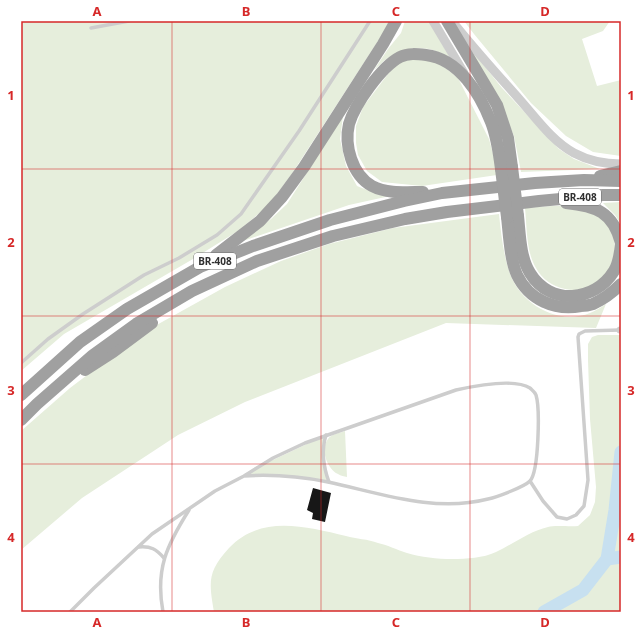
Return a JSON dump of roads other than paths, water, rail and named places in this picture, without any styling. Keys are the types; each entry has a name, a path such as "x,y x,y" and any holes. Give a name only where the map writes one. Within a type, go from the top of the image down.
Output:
{"highway":[{"path":"200,266 260,222 282,197 312,154 383,44 396,21"},
{"path":"447,21 497,105 508,138 507,168 512,216 514,265 517,275 530,292 543,302 554,306 573,308 592,304 611,294 621,284"},
{"path":"442,193 389,191 372,186 360,176 352,162 348,144 349,125 354,110 376,78 388,64 401,56 416,54 433,56 449,64 468,80 485,108 507,168"},
{"path":"584,180 621,172"},
{"name":"BR-408","path":"21,396 80,342 127,309 200,266 253,246 330,220 442,193 535,182 584,180 621,181"},
{"name":"BR-408","path":"21,422 92,365 113,352 142,330 224,276 257,261 332,236 405,219 447,212 539,201 603,195 621,195"},
{"path":"512,216 529,272 540,285 555,294 570,297 587,293 604,284 619,262 621,244 616,230 606,214 591,207 539,201"}],"street":[{"path":"433,21 468,80"},
{"path":"452,21 541,124 558,141 573,152 591,161 621,164"}],"lane":[{"path":"91,28 129,21"},
{"path":"21,364 48,339 83,314 144,275 179,258 217,235 241,214 299,131 370,21"},
{"path":"530,481 543,501 557,517 561,519 576,515 584,506 588,480 578,337 579,334 585,331 620,330"},
{"path":"70,612 152,534 215,491 280,455 326,435 456,390 494,383 527,386 536,394 538,404 538,433 534,470 530,481 509,492 488,499 465,504 416,502 329,482 278,474 244,476"},
{"path":"326,435 323,449 323,463 329,482"},
{"path":"163,612 160,584 164,558 171,540 190,507"},
{"path":"138,547 147,546 153,548 164,558"}],"waterway":[{"path":"544,612 583,590 607,559 615,510 621,452"},
{"path":"607,559 621,557"}]}
